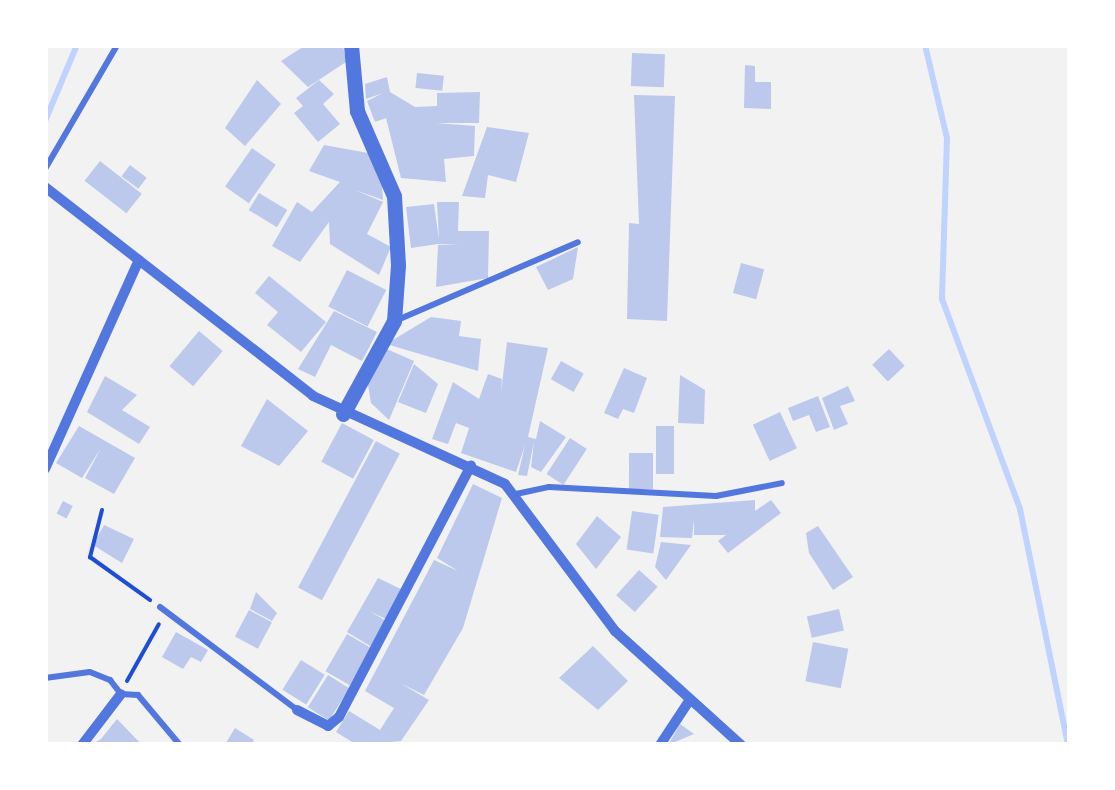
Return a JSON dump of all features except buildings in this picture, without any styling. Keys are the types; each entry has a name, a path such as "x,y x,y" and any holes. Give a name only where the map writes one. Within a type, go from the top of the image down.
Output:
{"street":[{"path":"343,414 394,321 394,196 356,112 351,45"},
{"path":"45,186 343,414 472,466 516,494 595,609 689,701 741,745"},
{"path":"45,469 139,260"},
{"path":"297,710 328,726 339,716 472,466"},
{"path":"82,745 121,694"},
{"path":"660,745 689,701"}],"lane":[{"path":"45,170 116,47"},
{"path":"394,321 578,242"},
{"path":"516,494 549,487 698,497 782,482"},
{"path":"160,608 297,710"},
{"path":"45,678 90,672 121,694 138,696 180,745"}],"path":[{"path":"102,510 90,557 160,608 121,694"}],"waterway":[{"path":"45,121 77,45"},
{"path":"925,45 947,138 942,299 1020,509 1068,745"}]}
